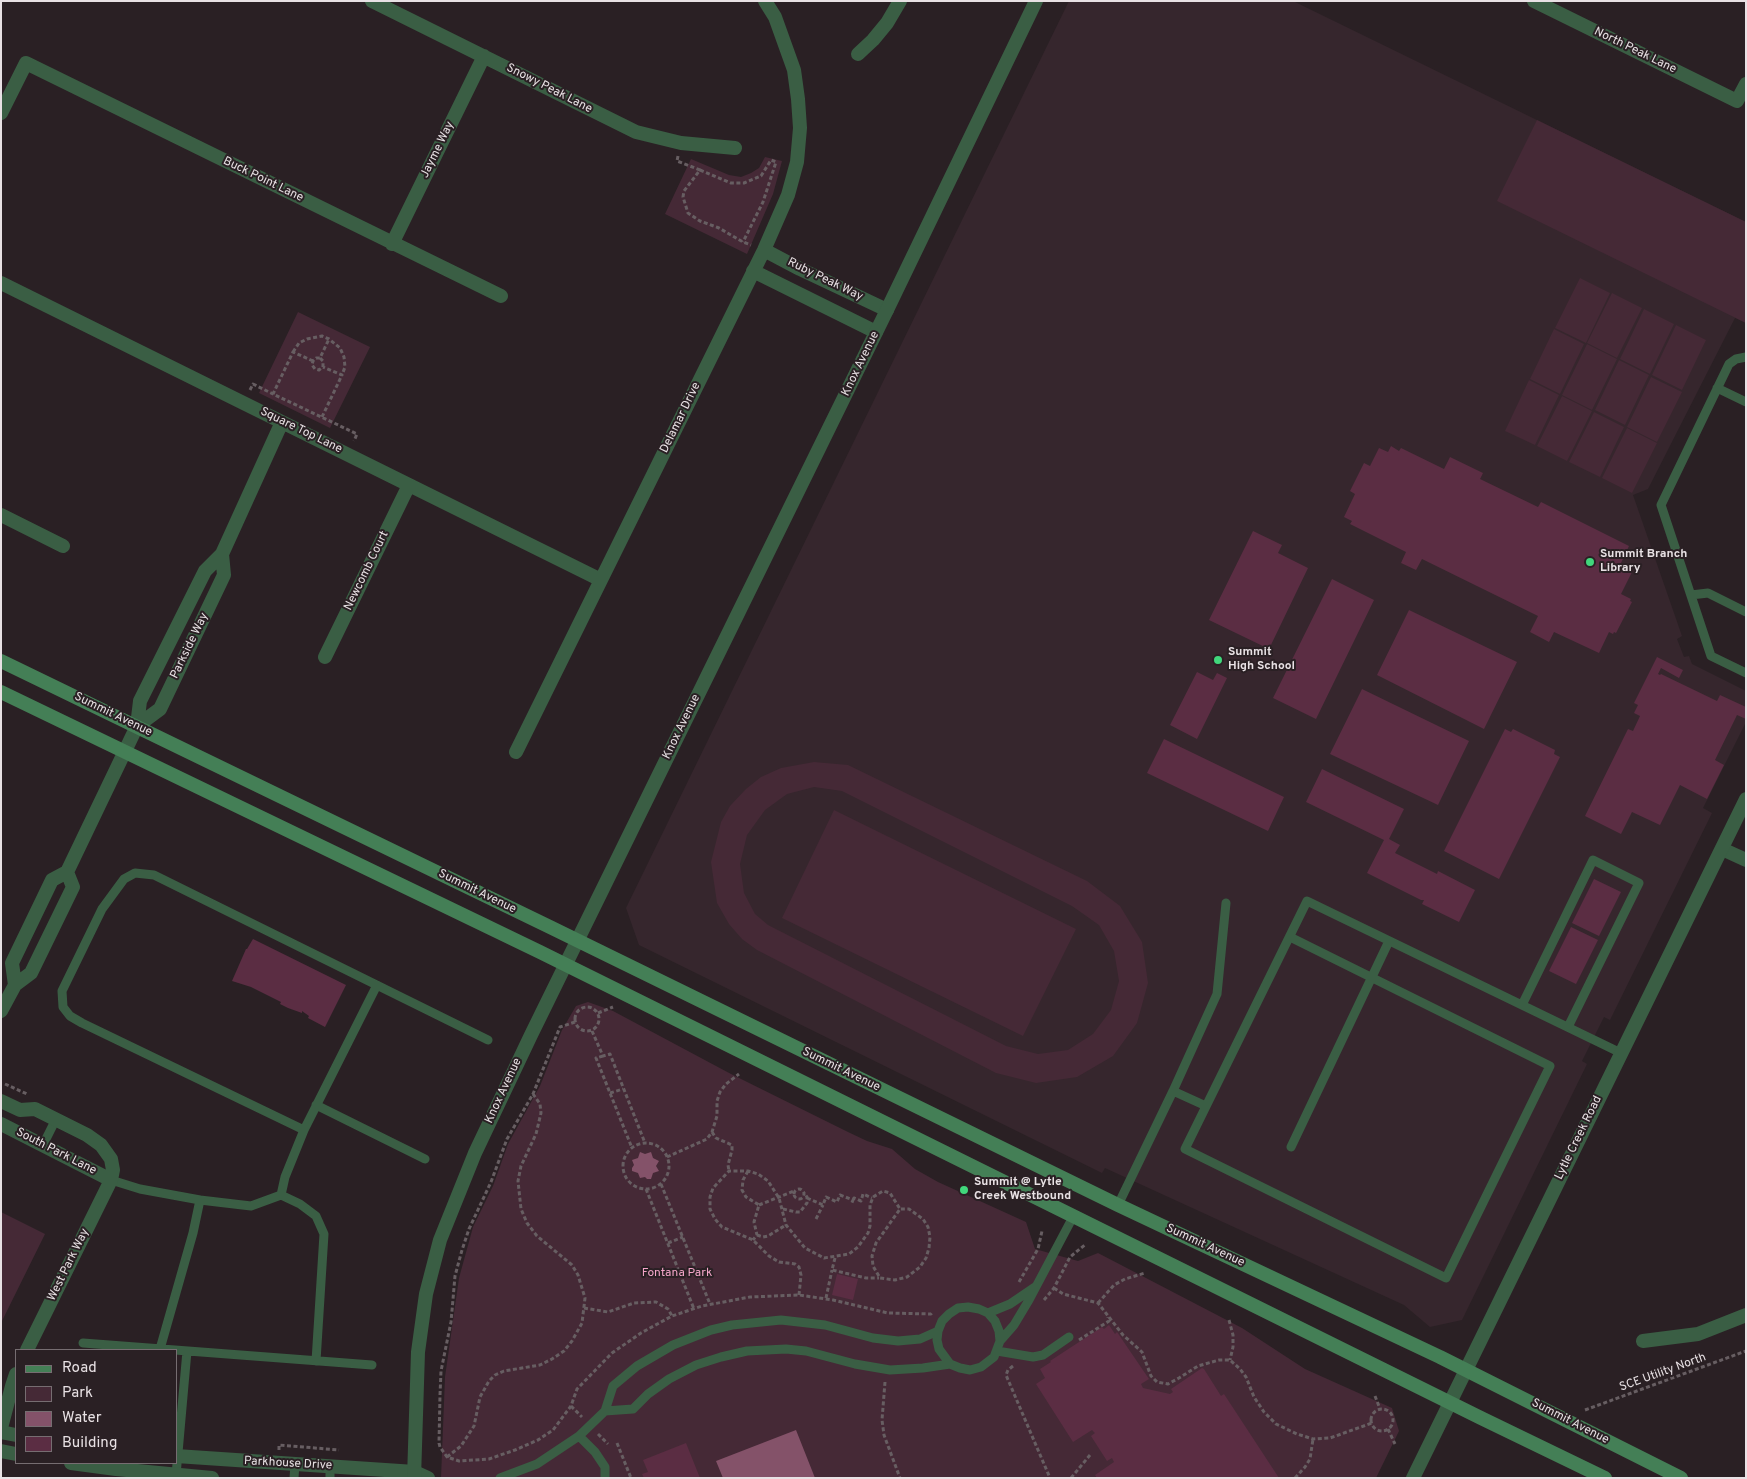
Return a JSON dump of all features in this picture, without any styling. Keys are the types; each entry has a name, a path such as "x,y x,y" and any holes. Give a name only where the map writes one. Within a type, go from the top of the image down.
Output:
{"main road":[{"name":"Summit Avenue","path":"1,661 1118,1206 1466,1370 1681,1478"},
{"path":"1,692 566,966 1606,1478"}],"street":[{"name":"Snowy Peak Lane","path":"372,1 636,132 681,143 735,148"},
{"name":"Delamar Drive","path":"516,752 764,250 788,196 798,162 800,128 798,99 794,70 775,17 765,1"},
{"path":"858,54 886,23 900,1"},
{"name":"Knox Avenue","path":"414,1475 418,1352 426,1294 440,1240 475,1152 1036,1"},
{"name":"North Peak Lane","path":"1534,1 1737,100 1746,84"},
{"name":"Jayme Way","path":"392,244 484,56"},
{"name":"Buck Point Lane","path":"1,113 26,63 501,296"},
{"name":"Ruby Peak Way","path":"764,250 887,310"},
{"name":"Ruby Peak Way","path":"753,270 876,332"},
{"name":"Square Top Lane","path":"1,283 602,580"},
{"name":"Parkside Way","path":"15,985 12,963 52,880 67,872 126,752 137,726 140,701 205,571 222,554 282,422"},
{"name":"Newcomb Court","path":"325,657 409,485"},
{"path":"1,514 63,546"},
{"name":"Parkside Way","path":"137,726 160,709 224,575 222,554"},
{"path":"182,614 202,622"},
{"name":"Lytle Creek Road","path":"1413,1478 1449,1401 1466,1370 1746,799"},
{"path":"1722,849 1746,860"},
{"path":"1,1011 15,985 31,973 73,888 67,872"},
{"name":"South Park Lane","path":"1,1101 20,1110 34,1109 87,1135 101,1145 110,1159 113,1170 111,1180 1,1124"},
{"name":"West Park Way","path":"27,1349 111,1180"},
{"path":"1643,1340 1698,1334 1746,1315"},
{"path":"1,1428 15,1377"},
{"path":"1,1432 15,1435"},
{"path":"1,1451 15,1454"},
{"name":"Parkhouse Drive","path":"178,1456 294,1471 414,1475 428,1478"},
{"path":"78,1464 212,1478"}],"lane":[{"path":"1746,357 1736,359 1729,364 1661,505 1711,656 1746,673"},
{"path":"1717,388 1746,402"},
{"path":"1691,595 1708,593 1746,612"},
{"path":"1522,1005 1593,860 1639,883 1568,1027"},
{"path":"304,1130 70,1016 63,1008 62,991 102,909 124,878 135,873 154,875 488,1040"},
{"path":"1290,937 1550,1066 1446,1278 1185,1149 1307,901 1621,1053"},
{"path":"1118,1206 1217,994 1226,903"},
{"path":"1291,1147 1389,941"},
{"path":"281,1195 304,1130 377,985"},
{"path":"1173,1091 1206,1106"},
{"path":"316,1105 425,1159"},
{"path":"43,1145 56,1119"},
{"path":"111,1180 200,1200 251,1206 281,1195 300,1204 316,1216 324,1234 316,1361"},
{"path":"83,1343 160,1349 193,1233 200,1200"},
{"path":"1000,1341 997,1326 988,1313 978,1308 968,1307 958,1308 942,1321 937,1340 943,1357 950,1364 965,1369 981,1367 990,1361 997,1351 1000,1341 1014,1325 1029,1300 1074,1215"},
{"path":"988,1313 1010,1304 1035,1286"},
{"path":"500,1478 537,1464 579,1436 605,1411 613,1386 637,1366 674,1345 712,1330 732,1325 781,1320 825,1325 873,1338 898,1341 920,1339 938,1331"},
{"path":"997,1351 1033,1357 1043,1355 1069,1337"},
{"path":"605,1411 633,1409 648,1394 669,1379 696,1365 747,1351 786,1349 806,1351 855,1364 890,1370 950,1364"},
{"path":"178,1350 372,1365"},
{"path":"178,1446 187,1351"},
{"path":"579,1436 596,1452 605,1467 605,1478"},
{"path":"176,1474 177,1464"}],"path":[{"path":"681,143 677,161 731,183 744,183 761,176 771,160 776,162 763,202 742,242"},
{"path":"700,170 684,191 683,197 688,213 720,228 742,242 764,250"},
{"path":"322,417 345,367 344,357 340,348 322,336 299,343 273,394 357,434 347,454"},
{"path":"320,358 329,339"},
{"path":"293,352 313,361"},
{"path":"313,361 316,358 320,358"},
{"path":"320,358 323,361 323,367"},
{"path":"313,361 312,365 315,369 319,370 323,367"},
{"path":"323,367 342,376"},
{"path":"598,1013 613,1007"},
{"path":"583,1008 591,1008 598,1013 599,1023 592,1031 581,1030 575,1022 577,1013 583,1008"},
{"path":"575,1022 560,1027 533,1094 507,1139 484,1199 469,1229 456,1276 451,1322 441,1371 439,1443 447,1457 459,1461 489,1459 538,1440 556,1426 571,1406 577,1388 612,1353 641,1333 672,1316 710,1304 750,1297 799,1295 826,1298 888,1314 931,1314 936,1308"},
{"path":"592,1031 603,1056"},
{"path":"632,1148 596,1058 610,1054 645,1143"},
{"path":"667,1157 707,1139 712,1132 720,1092 726,1084 739,1074"},
{"path":"610,1093 623,1088"},
{"path":"447,1457 460,1446 474,1426 480,1397 489,1381 495,1375 504,1371 540,1365 564,1351 578,1332 584,1308 582,1287 572,1265 536,1236 527,1223 521,1209 518,1181 521,1166 536,1134 541,1113 540,1104 533,1094"},
{"path":"712,1132 716,1138 732,1145 728,1165 729,1171"},
{"path":"645,1143 659,1147 667,1157 669,1170 667,1177 661,1184 654,1188 646,1189 635,1186 630,1182 624,1171 624,1158 632,1148 645,1143"},
{"path":"799,1295 801,1275 799,1267 795,1264 779,1262 769,1256 753,1240 722,1227 715,1219 710,1209 710,1197 713,1188 729,1171 748,1171 758,1174 768,1181 779,1198 786,1225 805,1248 824,1258 849,1254 866,1239 870,1226 872,1198 883,1191 890,1193 900,1209"},
{"path":"748,1171 743,1180 742,1190 746,1196 759,1206"},
{"path":"661,1184 710,1304"},
{"path":"646,1189 694,1309"},
{"path":"759,1206 799,1189 807,1198 822,1204"},
{"path":"794,1191 794,1196 798,1199 803,1197 804,1193"},
{"path":"816,1219 826,1197 837,1202 840,1194 853,1200 854,1198 861,1201 863,1194 872,1198"},
{"path":"782,1209 800,1212 805,1207 807,1198"},
{"path":"851,1205 853,1200"},
{"path":"757,1235 754,1222 759,1206"},
{"path":"880,1278 873,1266 872,1256 876,1243 893,1222 900,1209"},
{"path":"832,1270 866,1278 894,1280 907,1277 920,1266 926,1258 929,1248 930,1237 928,1227 923,1219 909,1209 900,1209"},
{"path":"757,1235 768,1236 786,1225"},
{"path":"1014,1288 1027,1270 1038,1249 1042,1231"},
{"path":"753,1240 757,1235"},
{"path":"668,1243 683,1237"},
{"path":"826,1298 835,1257"},
{"path":"1098,1303 1114,1285 1125,1278 1145,1273"},
{"path":"1054,1288 1063,1294 1098,1303 1123,1335 1142,1352 1151,1376 1156,1382 1168,1384 1198,1366 1219,1360 1230,1360 1240,1368 1254,1397 1270,1418 1276,1424 1297,1434 1313,1439 1330,1438 1372,1423"},
{"path":"584,1308 608,1312 634,1303 656,1302 668,1309 672,1316"},
{"path":"1229,1320 1233,1335 1230,1360"},
{"name":"SCE Utility North","path":"1586,1410 1746,1351"},
{"path":"1020,1364 1013,1366 1006,1375 1050,1478"},
{"path":"885,1381 882,1420 884,1435 900,1478"},
{"path":"1375,1396 1380,1409"},
{"path":"1380,1409 1387,1410 1392,1416 1393,1423 1388,1429 1379,1430 1372,1423 1374,1413 1380,1409"},
{"path":"1388,1429 1395,1444"},
{"path":"1295,1478 1306,1467 1310,1459 1313,1439"},
{"path":"617,1443 631,1478"},
{"path":"1071,1478 1090,1455"}],"shaded area":[{"name":"Summit High School","path":"1069,1 1293,1 1746,222 1746,323 1735,318 1648,489 1633,495 1682,636 1677,639 1684,657 1689,656 1692,664 1746,691 1746,722 1703,808 1712,813 1610,1020 1604,1017 1582,1061 1587,1064 1462,1320 1430,1327 1404,1305 1105,1168 1102,1173 639,945 626,908"}],"green space":[{"path":"1537,120 1746,222 1746,323 1497,201"},
{"path":"765,157 782,161 773,194 747,254 665,214 691,159 729,175 741,177 759,168"},
{"path":"1580,278 1610,293 1586,343 1555,328"},
{"path":"1612,293 1642,308 1617,358 1587,343"},
{"path":"1644,309 1674,324 1650,374 1620,359"},
{"path":"298,312 370,347 330,428 259,393"},
{"path":"1676,325 1706,340 1682,390 1652,375"},
{"path":"1554,329 1584,344 1560,394 1530,379"},
{"path":"1587,344 1617,359 1592,410 1562,395"},
{"path":"1619,360 1649,375 1625,425 1595,410"},
{"path":"1651,377 1682,392 1657,442 1627,427"},
{"path":"1529,380 1559,395 1535,445 1505,431"},
{"path":"1562,396 1592,411 1567,461 1537,446"},
{"path":"1594,412 1624,427 1600,477 1569,462"},
{"path":"1627,428 1657,443 1632,493 1602,478"},
{"path":"814,762 848,765 1087,881 1120,906 1142,942 1148,983 1137,1023 1113,1056 1077,1077 1036,1083 996,1073 757,950 742,939 729,924 717,903 711,862 721,822 730,806 761,777 781,768","holes":["814,787 842,791 1072,906 1099,925 1114,951 1119,981 1111,1010 1093,1034 1068,1050 1038,1054 1006,1046 768,925 755,914 744,893 740,864 747,835 765,810 787,794"]},
{"path":"834,810 1076,929 1023,1036 782,918"},
{"name":"Fontana Park","path":"588,1002 613,1011 731,1074 848,1132 867,1141 892,1149 915,1169 938,1182 1026,1222 1035,1249 1078,1261 1098,1253 1242,1328 1305,1369 1392,1408 1399,1431 1376,1478 441,1478 445,1377 459,1278 473,1227 493,1186 508,1144 540,1086 562,1030 576,1006"},
{"path":"1,1212 45,1234 1,1323"}],"water":[{"path":"640,1152 645,1154 651,1152 653,1158 659,1161 656,1166 659,1171 653,1173 651,1179 640,1178 638,1173 632,1171 634,1165 632,1160 638,1158"},
{"path":"796,1430 815,1478 723,1478 716,1461"}],"building":[{"path":"1391,446 1399,451 1401,448 1444,469 1450,457 1483,473 1480,479 1538,507 1541,502 1629,546 1621,563 1633,570 1621,594 1631,599 1630,601 1632,602 1616,633 1609,632 1599,653 1554,632 1549,642 1530,632 1538,616 1422,559 1416,570 1401,563 1406,552 1350,524 1352,521 1344,517 1355,494 1350,491 1364,463 1370,466 1379,448 1388,452"},
{"path":"1253,531 1282,545 1278,553 1308,568 1269,649 1209,620"},
{"path":"1332,579 1374,600 1316,719 1273,698"},
{"path":"1409,610 1517,662 1484,729 1377,675"},
{"path":"1657,657 1683,670 1679,678 1661,668 1658,674 1717,701 1720,695 1746,707 1746,719 1737,715 1715,760 1724,765 1707,799 1680,785 1660,825 1632,812 1621,834 1585,816 1628,729 1633,731 1640,716 1634,713 1638,705 1634,703"},
{"path":"1197,672 1213,680 1217,673 1227,678 1197,739 1170,725"},
{"path":"1362,689 1469,741 1438,805 1330,754"},
{"path":"1505,729 1511,732 1513,729 1555,750 1554,754 1560,757 1499,879 1444,851"},
{"path":"1164,739 1284,797 1268,831 1147,773"},
{"path":"1322,769 1404,809 1389,839 1400,845 1395,853 1437,874 1438,871 1475,890 1459,922 1422,904 1424,900 1367,873 1384,840 1306,802"},
{"path":"1594,879 1621,892 1599,936 1572,923"},
{"path":"1571,927 1598,940 1576,984 1549,971"},
{"path":"253,939 346,985 325,1027 308,1018 309,1016 302,1011 302,1013 288,1008 280,1004 281,1002 251,987 232,981 246,949"},
{"path":"837,1274 858,1279 853,1300 832,1295"},
{"path":"1109,1325 1115,1334 1117,1332 1149,1379 1141,1384 1143,1388 1170,1394 1173,1392 1171,1389 1202,1368 1204,1369 1221,1396 1224,1394 1279,1478 1097,1478 1095,1475 1114,1462 1112,1458 1107,1461 1091,1436 1095,1433 1092,1430 1073,1442 1036,1384 1045,1378 1040,1369 1102,1327 1104,1329"},
{"path":"686,1443 700,1478 644,1478 642,1474 648,1472 643,1460"}],"place":[{"name":"Summit Branch Library","path":"1590,562"},
{"name":"Summit High School","path":"1218,660"},
{"name":"Summit @ Lytle Creek Westbound","path":"964,1190"}]}
